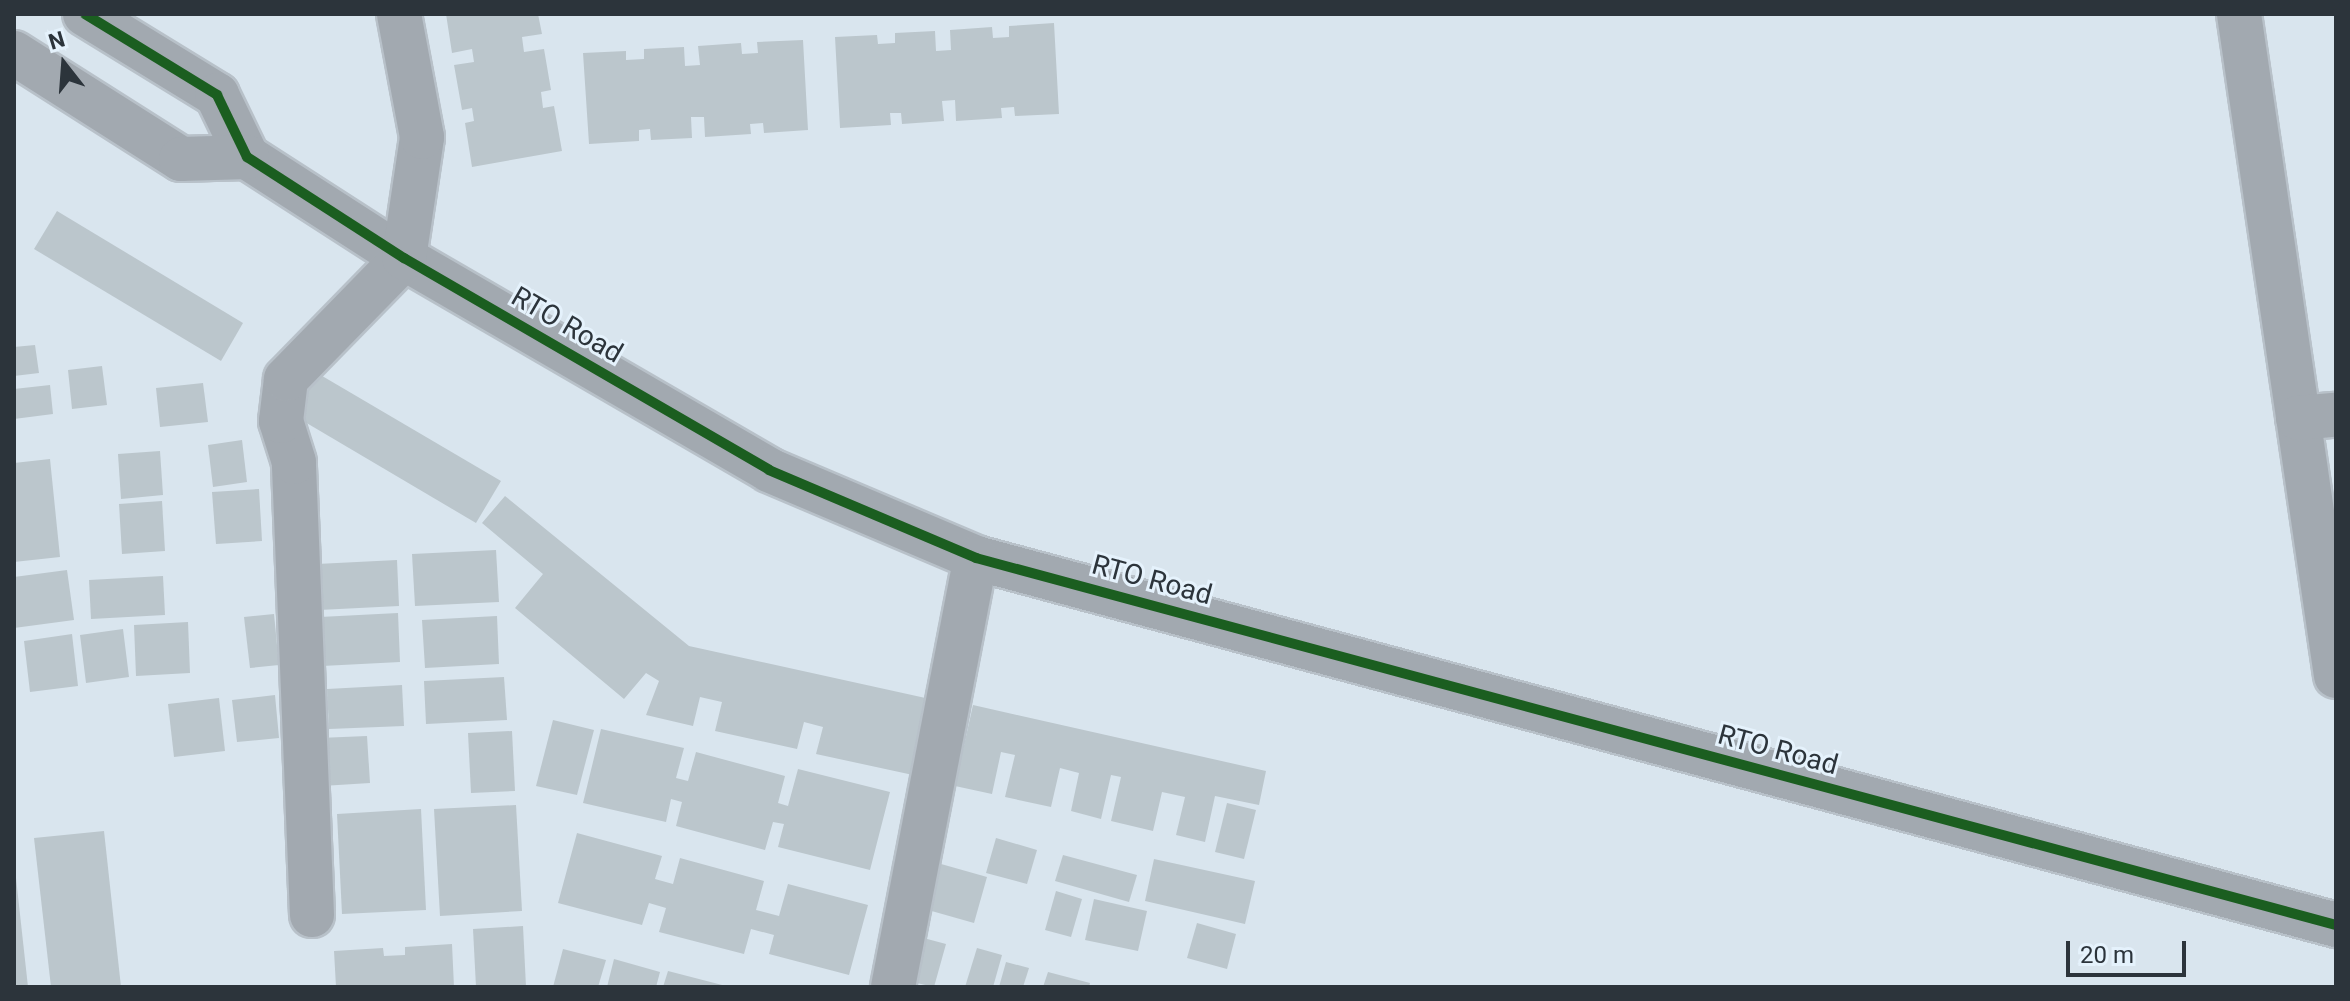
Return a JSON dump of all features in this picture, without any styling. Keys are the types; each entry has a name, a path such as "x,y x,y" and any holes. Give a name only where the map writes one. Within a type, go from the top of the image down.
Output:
{"street":[{"path":"14,53 181,159 247,157 217,95 85,14"},
{"path":"312,915 294,462 281,421 286,379 404,258 422,137 399,14"},
{"path":"2239,14 2317,416 2336,676"},
{"name":"RTO Road","path":"247,157 404,258 769,470 976,558 2336,925"},
{"path":"893,987 976,558"}],"building":[{"path":"446,14 538,14 542,34 522,37 524,52 544,49 551,90 541,92 543,108 554,106 562,151 472,167 465,123 474,121 472,108 462,110 454,65 474,62 472,49 452,53"},
{"path":"1054,23 1059,114 1015,116 1014,107 1001,108 1002,118 956,121 955,100 942,101 944,121 902,124 901,113 890,113 891,125 840,128 835,37 877,35 878,44 895,43 895,33 935,31 936,51 951,50 950,30 992,27 993,38 1009,37 1009,26"},
{"path":"803,40 808,130 764,133 763,123 750,124 751,134 705,137 704,117 691,117 692,138 651,140 650,129 639,130 639,141 589,144 583,53 626,51 626,60 644,59 644,49 684,47 685,66 700,65 698,46 741,43 742,54 758,53 757,42"},
{"path":"57,211 243,323 221,361 34,249"},
{"path":"35,345 39,373 14,376 14,347"},
{"path":"102,366 107,405 72,409 68,370"},
{"path":"312,370 501,481 476,523 288,412"},
{"path":"203,383 208,422 160,427 156,388"},
{"path":"50,385 53,414 14,419 14,389"},
{"path":"242,440 247,482 213,487 208,445"},
{"path":"160,451 163,495 121,499 118,454"},
{"path":"50,459 60,557 14,562 14,463"},
{"path":"259,489 262,541 216,544 212,492"},
{"path":"505,496 689,646 930,699 913,775 816,754 823,727 804,722 797,749 715,731 722,702 700,697 693,726 646,715 659,681 646,673 624,699 515,608 543,574 482,523"},
{"path":"162,501 165,551 122,554 119,504"},
{"path":"496,550 499,602 415,606 412,554"},
{"path":"397,560 399,606 319,610 317,564"},
{"path":"67,570 74,620 14,628 14,577"},
{"path":"163,576 165,615 91,619 89,580"},
{"path":"398,613 400,662 322,666 320,617"},
{"path":"274,614 279,665 250,668 244,617"},
{"path":"497,616 499,664 425,668 422,620"},
{"path":"188,622 190,673 136,676 134,625"},
{"path":"123,629 129,677 86,683 80,635"},
{"path":"72,634 78,686 30,692 24,641"},
{"path":"504,677 507,720 426,724 424,681"},
{"path":"402,685 404,726 329,729 327,689"},
{"path":"275,695 279,738 237,742 232,700"},
{"path":"219,698 225,751 174,757 168,704"},
{"path":"973,705 1266,771 1259,805 1215,796 1205,842 1176,835 1185,797 1162,792 1153,831 1111,821 1121,777 1111,775 1101,819 1071,811 1079,773 1060,768 1051,807 1005,797 1015,755 1001,752 992,794 955,786"},
{"path":"553,720 594,730 577,795 536,786"},
{"path":"601,729 684,748 676,778 688,781 696,752 785,776 778,803 788,806 798,769 890,792 870,870 778,847 784,824 773,822 765,850 676,826 682,802 671,799 666,822 583,803"},
{"path":"512,731 515,791 471,793 468,733"},
{"path":"367,736 370,783 322,786 319,738"},
{"path":"1227,803 1256,810 1244,859 1215,852"},
{"path":"516,805 522,911 440,916 434,809"},
{"path":"421,809 426,910 342,914 337,814"},
{"path":"104,831 121,987 51,987 34,838"},
{"path":"577,833 662,856 655,879 673,884 680,858 764,881 756,910 779,916 788,884 868,905 849,975 769,954 774,935 751,929 744,954 659,932 666,908 649,903 642,925 558,903"},
{"path":"996,838 1037,850 1027,884 986,873"},
{"path":"1063,855 1137,875 1129,902 1055,881"},
{"path":"1154,859 1255,881 1245,924 1145,901"},
{"path":"934,862 987,877 974,923 921,908"},
{"path":"16,878 28,987 14,987"},
{"path":"1056,891 1082,899 1071,937 1045,930"},
{"path":"1094,899 1147,911 1138,951 1085,940"},
{"path":"1197,923 1236,934 1227,969 1187,958"},
{"path":"523,926 526,987 476,987 473,929"},
{"path":"916,936 946,944 934,987 904,980"},
{"path":"452,944 454,987 336,987 334,951 383,948 384,956 405,955 405,947"},
{"path":"977,948 1002,955 993,987 965,987"},
{"path":"563,949 606,960 598,987 553,987"},
{"path":"614,959 660,972 656,987 607,987"},
{"path":"1006,962 1029,968 1023,987 999,987"},
{"path":"668,971 726,986 726,987 663,987"},
{"path":"1048,972 1090,983 1089,987 1043,987"}],"cycle path":[{"path":"85,14 217,95 247,157 404,258 769,470 976,558 2336,925"}]}
